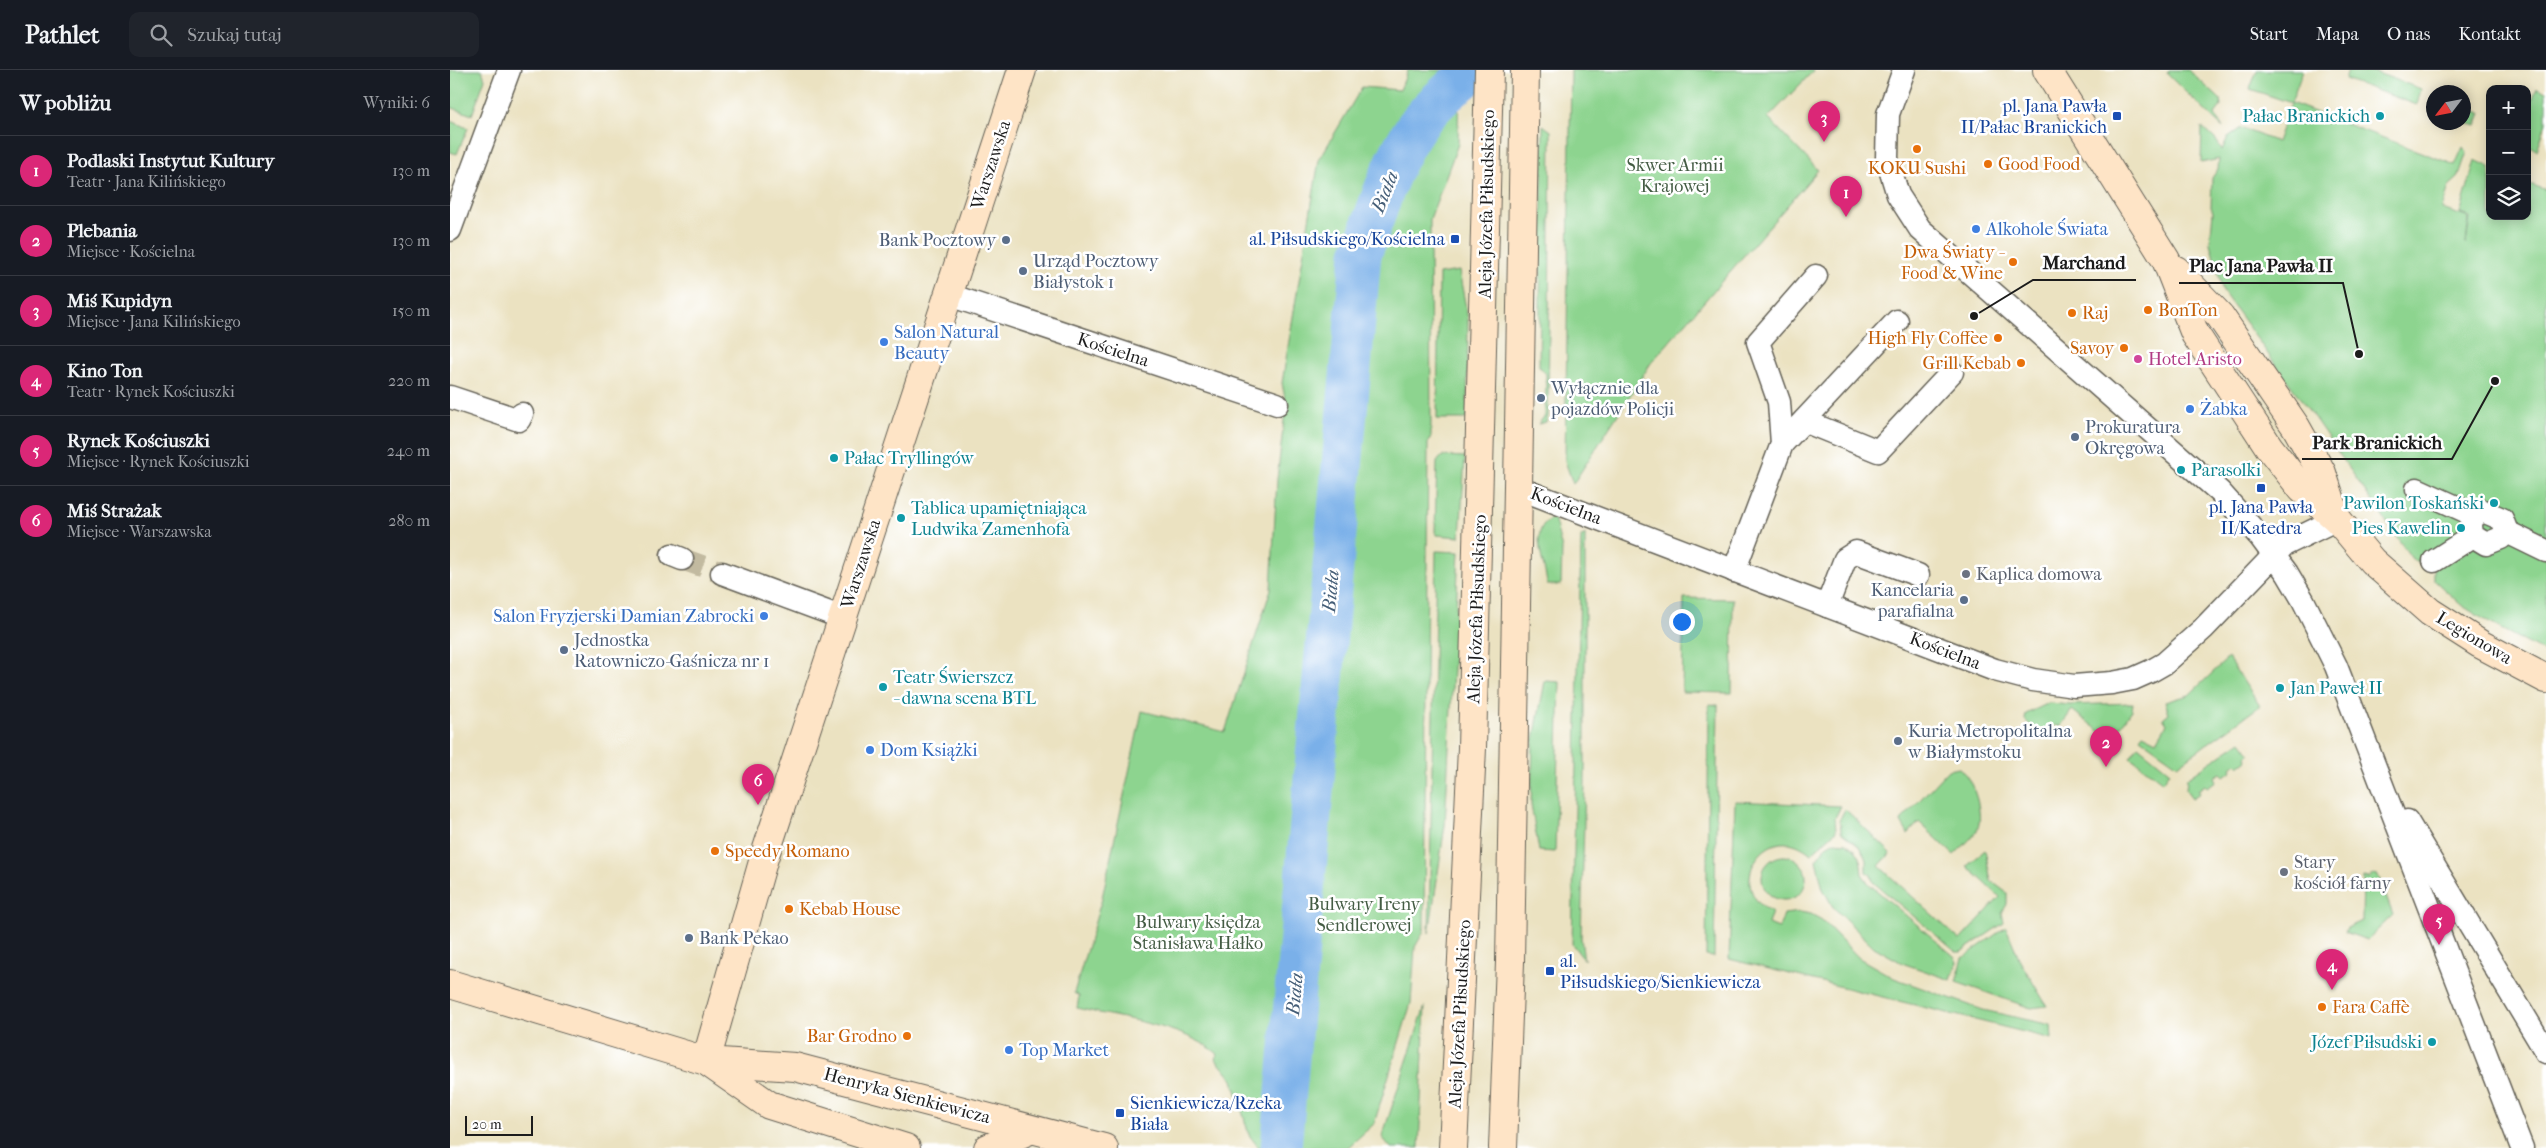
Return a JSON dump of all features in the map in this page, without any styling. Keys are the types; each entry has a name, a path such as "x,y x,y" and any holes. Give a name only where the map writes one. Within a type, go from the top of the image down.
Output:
{"main road":[{"name":"Warszawska","path":"706,1061 756,884 1022,70"},
{"name":"Aleja Józefa Piłsudskiego","path":"1453,1148 1472,748 1489,70"},
{"name":"Legionowa","path":"2047,70 2166,260 2195,334 2268,447 2302,489 2337,519 2372,561 2430,612 2480,644 2546,679"},
{"name":"Aleja Józefa Piłsudskiego","path":"1503,1148 1510,952 1525,73"},
{"name":"Henryka Sienkiewicza","path":"450,984 706,1061 795,1067 1104,1148"},
{"name":"Henryka Sienkiewicza","path":"706,1061 769,1105 906,1148"},
{"path":"988,1148 1030,1130"}],"street":[{"path":"450,230 510,70"},
{"path":"1904,70 1888,114 1887,159 1898,195 1920,229 2220,492 2274,554 2296,586 2336,666 2522,1148"},
{"path":"1782,444 1779,402 1758,342 1816,276"},
{"name":"Kościelna","path":"949,295 1277,404"},
{"path":"1734,571 1782,444 1898,322"},
{"path":"1804,421 1878,452 1952,372"},
{"path":"450,397 519,420 522,414"},
{"name":"Kościelna","path":"1518,488 1995,670 2058,684 2112,683 2132,679 2165,663 2203,629 2284,545 2337,519"},
{"path":"2417,489 2473,526 2486,544 2501,538 2507,532 2546,550"},
{"path":"2434,561 2473,526"},
{"path":"1827,606 1845,560 1856,552 1918,575"},
{"path":"722,573 844,618"},
{"path":"2375,769 2546,1052"}],"green space":[{"path":"450,70 482,70 485,79 472,115 450,107"},
{"path":"1408,70 1459,70 1458,144 1430,219 1431,437 1428,442 1424,931 1415,947 1411,1003 1374,1124 1347,1148 1263,1148 1261,1146 1259,1148 1249,1135 1233,1080 1215,1058 1218,1054 1204,1044 1170,1030 1077,1008 1079,996 1074,993 1102,898 1142,711 1225,732 1271,589 1277,479 1286,404 1282,383 1319,160 1362,87 1400,90"},
{"name":"Skwer Armii Krajowej","path":"1571,70 1814,70 1768,118 1818,170 1651,363 1573,484 1565,461"},
{"path":"2169,70 2188,70 2220,99 2221,106 2215,114 2223,128 2167,74"},
{"path":"2257,70 2303,70 2291,103 2250,89"},
{"path":"2348,70 2369,70 2421,89 2417,105 2345,79"},
{"path":"2537,88 2546,92 2546,123 2537,150 2531,148 2531,102"},
{"path":"2291,103 2455,165 2463,147 2467,152 2458,178 2449,186 2442,209 2469,218 2466,244 2470,217 2460,214 2475,160 2486,165 2486,220 2531,220 2531,184 2546,190 2546,653 2488,622 2461,605 2434,580 2434,561 2425,567 2412,559 2313,416 2223,292 2210,243 2213,212 2211,207 2212,178 2218,169 2219,159 2201,163 2202,127 2216,140 2222,150 2228,137 2241,128 2277,142"},
{"path":"2471,108 2481,113 2476,126 2471,124"},
{"path":"450,121 468,128 457,154 450,152"},
{"path":"1543,125 1551,131 1548,417 1546,422 1538,424 1545,416 1546,374 1539,366"},
{"path":"1459,271 1468,319 1467,419 1437,419 1439,274"},
{"path":"1442,456 1465,457 1460,537 1437,535 1435,532 1437,462"},
{"path":"1554,517 1562,549 1561,585 1547,585 1539,538 1541,529 1546,522"},
{"path":"1585,534 1585,782 1581,938 1584,960 1572,944 1581,537"},
{"path":"1436,551 1459,552 1445,825 1429,934"},
{"path":"1684,598 1733,599 1732,693 1682,692"},
{"path":"2228,658 2260,706 2178,765 2140,738 2143,734 2157,741 2167,724 2163,718 2169,713 2165,702 2189,695"},
{"path":"1545,681 1560,682 1555,852 1539,851 1531,805 1533,744"},
{"path":"2049,703 2070,705 2133,703 2132,710 2111,740 2072,710 2060,727 2055,725 2044,738 2025,720 2026,714"},
{"path":"1709,704 1718,705 1714,957 1706,956"},
{"path":"2241,741 2250,753 2246,756 2247,760 2239,766 2236,763 2231,767 2232,770 2224,776 2221,773 2214,777 2216,781 2207,787 2205,785 2198,790 2200,793 2192,798 2186,790 2187,778"},
{"path":"2138,746 2170,772 2163,782 2130,757"},
{"path":"1959,768 1973,788 1980,817 1976,832 1954,855 1919,822 1908,834 1901,822 1948,770"},
{"path":"1735,801 1841,806 1835,818 1836,831 1811,854 1794,844 1779,843 1766,849 1756,860 1751,873 1751,888 1757,901 1772,912 1768,924 1779,928 1784,914 1800,912 1811,914 1822,920 1859,958 1894,978 1983,1010 2051,1025 2052,1039 1729,959"},
{"path":"1845,809 1891,853 1879,866 1960,940 2000,897 1967,866 1985,850 1991,881 2007,893 2007,904 2002,913 2004,923 1961,952 1956,952 1873,882 1871,875 1866,872 1866,860 1861,848 1841,832 1840,819"},
{"path":"1833,842 1846,843 1856,851 1860,857 1862,874 1869,884 1954,956 1957,962 1951,980 1902,963 1874,947 1833,907 1823,889 1816,860 1826,846"},
{"path":"1788,856 1800,862 1805,869 1805,887 1800,894 1793,899 1780,900 1772,897 1765,890 1762,874 1765,866 1772,859"},
{"path":"2373,874 2378,875 2393,915 2367,940 2345,932 2347,928 2362,921 2363,877 2368,878"},
{"path":"2006,927 2020,961 2047,1006 2031,1008 1956,982 1963,958"},
{"path":"1425,1006 1419,1148 1391,1148 1382,1137"}],"waterway":[{"name":"Biała","path":"1281,1148 1361,254 1384,189 1398,158 1415,128 1435,104 1475,70"}],"tunnel":[{"path":"682,559 722,573"}],"place":[{"name":"pl. Jana Pawła II/Pałac Branickich","path":"2117,116"},
{"name":"Pałac Branickich","path":"2380,116"},
{"name":"Miś Kupidyn","path":"1824,142"},
{"name":"KOKU Sushi","path":"1917,149"},
{"name":"Good Food","path":"1988,164"},
{"name":"Podlaski Instytut Kultury","path":"1846,217"},
{"name":"Alkohole Świata","path":"1976,229"},
{"name":"al. Piłsudskiego/Kościelna","path":"1455,239"},
{"name":"Bank Pocztowy","path":"1006,240"},
{"name":"Dwa Światy - Food & Wine","path":"2013,262"},
{"name":"Urząd Pocztowy Białystok 1","path":"1023,271"},
{"name":"BonTon","path":"2148,310"},
{"name":"Raj","path":"2072,313"},
{"name":"Marchand","path":"1974,316"},
{"name":"High Fly Coffee","path":"1998,338"},
{"name":"Salon Natural Beauty","path":"884,342"},
{"name":"Savoy","path":"2124,348"},
{"name":"Plac Jana Pawła II","path":"2359,354"},
{"name":"Hotel Aristo","path":"2138,359"},
{"name":"Grill Kebab","path":"2021,363"},
{"name":"Park Branickich","path":"2495,381"},
{"name":"Wyłącznie dla pojazdów Policji","path":"1541,398"},
{"name":"Żabka","path":"2190,409"},
{"name":"Prokuratura Okręgowa","path":"2075,437"},
{"name":"Pałac Tryllingów","path":"834,458"},
{"name":"Parasolki","path":"2181,470"},
{"name":"pl. Jana Pawła II/Katedra","path":"2261,488"},
{"name":"Pawilon Toskański","path":"2494,503"},
{"name":"Tablica upamiętniająca Ludwika Zamenhofa","path":"901,518"},
{"name":"Pies Kawelin","path":"2461,528"},
{"name":"Kaplica domowa","path":"1966,574"},
{"name":"Kancelaria parafialna","path":"1964,600"},
{"name":"Salon Fryzjerski Damian Zabrocki","path":"764,616"},
{"name":"Jednostka Ratowniczo-Gaśnicza nr 1","path":"564,650"},
{"name":"Teatr Świerszcz - dawna scena BTL","path":"883,687"},
{"name":"Jan Paweł II","path":"2280,688"},
{"name":"Kuria Metropolitalna w Białymstoku","path":"1898,741"},
{"name":"Dom Książki","path":"870,750"},
{"name":"Plebania","path":"2106,767"},
{"name":"Miś Strażak","path":"758,805"},
{"name":"Speedy Romano","path":"715,851"},
{"name":"Stary kościół farny","path":"2284,872"},
{"name":"Kebab House","path":"789,909"},
{"name":"Bank Pekao","path":"689,938"},
{"name":"Rynek Kościuszki","path":"2439,945"},
{"name":"al. Piłsudskiego/Sienkiewicza","path":"1550,971"},
{"name":"Kino Ton","path":"2332,990"},
{"name":"Fara Caffè","path":"2322,1007"},
{"name":"Bar Grodno","path":"907,1036"},
{"name":"Józef Piłsudski","path":"2432,1042"},
{"name":"Top Market","path":"1009,1050"},
{"name":"Sienkiewicza/Rzeka Biała","path":"1120,1113"}],"park label":[{"name":"Bulwary Ireny Sendlerowej","path":"1364,914"},
{"name":"Bulwary księdza Stanisława Hałko","path":"1198,932"}]}
